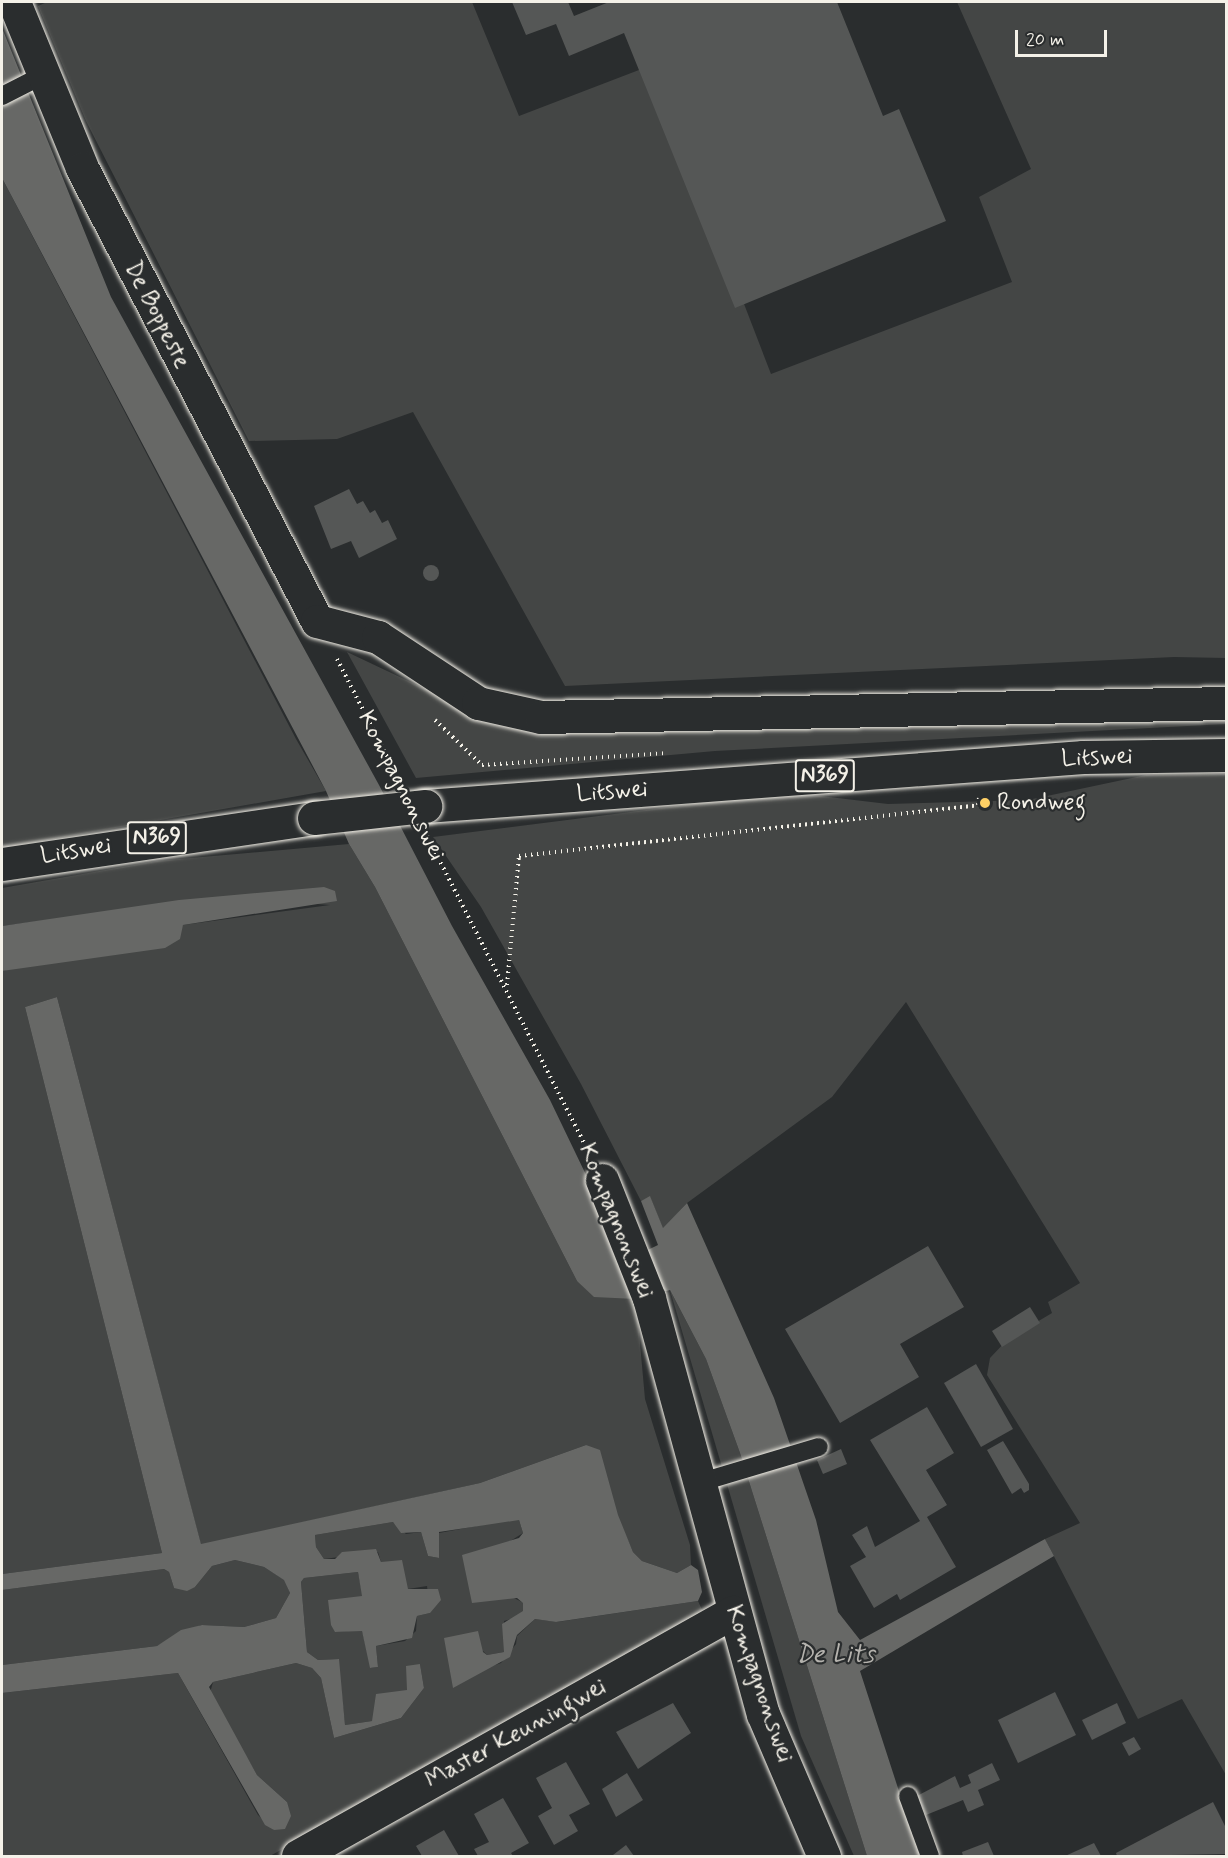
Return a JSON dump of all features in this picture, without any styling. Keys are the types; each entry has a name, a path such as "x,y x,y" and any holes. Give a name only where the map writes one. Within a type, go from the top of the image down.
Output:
{"street":[{"name":"De Boppeste","path":"14,2 41,76 81,168 317,621"},
{"path":"317,621 378,637 478,703 541,717 1227,704"},
{"name":"Litswei","path":"2,864 314,818 424,818 1083,757 1227,755"},
{"name":"Kompagnonswei","path":"603,1180 632,1247 649,1298 733,1612 763,1714 824,1857"},
{"name":"Master Keuningwei","path":"298,1857 733,1612"}],"lane":[{"path":"2,96 41,76"},
{"path":"698,1483 819,1447"},
{"path":"908,1796 930,1857"}],"path":[{"name":"Kompagnonswei","path":"317,621 399,781"},
{"path":"435,720 482,765 666,753"},
{"path":"506,985 519,856 978,805 979,798"},
{"name":"Kompagnonswei","path":"424,818 603,1180"}],"shaded area":[{"path":"47,2 472,2 519,116 652,65 771,374 1012,282 979,197 1031,169 957,2 1226,2 1226,658 1174,657 565,686 413,412 337,439 249,441 86,121 38,6"},
{"path":"2,178 296,739 326,791 2,848"},
{"path":"347,652 461,706 1226,697 1226,724 715,751 416,778"},
{"path":"1226,774 1226,1775 1182,1699 1138,1719 1045,1539 1080,1523 987,1375 990,1358 1007,1340 1052,1313 1048,1302 1080,1283 906,1002 832,1097 687,1203 663,1229 650,1197 641,1201 581,1084 481,907 433,837 787,792 888,804 1028,800 1146,775"},
{"path":"349,844 375,887 577,1281 636,1299 645,1399 690,1545 691,1565 677,1573 642,1561 633,1552 586,1445 480,1483 201,1545 57,997 25,1007 162,1553 2,1574 2,971 180,930 183,925 330,905 230,897 2,926 2,888 157,861"},
{"path":"670,1290 706,1359 740,1453 867,1856 854,1856 801,1736"},
{"path":"519,1520 523,1533 507,1543 512,1597 524,1603 523,1612 518,1617 504,1621 504,1652 487,1655 483,1651 453,1687 481,1670 501,1663 516,1644 517,1636 535,1619 557,1622 698,1601 704,1614 270,1856 2,1856 2,1693 178,1673 258,1815 274,1830 287,1802 257,1775 210,1693 213,1682 296,1663 312,1668 321,1678 334,1738 401,1718 424,1688 420,1664 408,1690 372,1721 345,1725 338,1659 318,1660 307,1652 301,1582 304,1578 358,1572 363,1597 335,1632 362,1630 371,1668 378,1667 376,1646 405,1641 416,1631 417,1616 430,1613 427,1586 408,1589 381,1562 378,1552 324,1559 316,1547 315,1535 393,1522 406,1534 421,1532 428,1556 439,1558 439,1533"},
{"path":"235,1560 264,1567 285,1580 290,1593 276,1618 244,1627 201,1625 157,1646 2,1665 2,1590 164,1569 169,1572 174,1588 195,1587 212,1566"}],"water":[{"name":"De Lits","path":"2,28 111,297 379,785 452,926 550,1100 627,1260 658,1245 641,1201 650,1196 663,1228 687,1203 774,1398 816,1520 838,1612 860,1640 1045,1539 1054,1556 860,1671 920,1856 867,1856 740,1453 706,1359 670,1290 636,1299 594,1297 577,1281 375,887 349,844 326,791 2,178"},
{"path":"324,887 335,891 337,901 183,925 180,939 165,948 2,971 2,926 179,900"},
{"path":"57,997 201,1544 480,1483 586,1445 600,1450 618,1515 633,1552 642,1561 677,1573 691,1565 698,1570 702,1592 698,1601 556,1622 535,1619 517,1635 510,1657 453,1688 444,1638 478,1631 483,1652 487,1655 504,1652 502,1624 523,1611 523,1603 517,1598 472,1603 462,1555 519,1538 523,1533 519,1520 439,1532 439,1558 428,1556 421,1532 401,1533 393,1522 315,1535 316,1547 324,1559 335,1559 342,1552 376,1549 381,1562 402,1560 408,1589 438,1589 441,1600 430,1613 417,1616 412,1638 376,1646 378,1667 370,1668 362,1631 335,1632 331,1625 328,1600 362,1596 358,1572 304,1578 301,1582 307,1652 318,1660 339,1659 345,1725 372,1721 376,1694 407,1690 406,1666 420,1664 424,1688 401,1718 334,1738 321,1678 312,1668 296,1663 213,1682 209,1687 257,1775 287,1802 291,1816 285,1829 274,1830 265,1825 178,1673 2,1693 2,1665 157,1646 181,1630 202,1625 244,1627 276,1618 290,1593 284,1580 264,1567 235,1560 212,1566 195,1587 187,1591 174,1588 169,1572 164,1569 2,1590 2,1574 162,1553 25,1007"}],"building":[{"path":"512,2 568,2 574,16 609,2 837,2 883,116 899,109 946,221 735,308 624,33 569,56 556,24 526,35"},
{"path":"349,489 357,504 363,501 370,513 375,510 382,523 388,520 397,539 359,558 351,541 331,549 314,506"},
{"path":"428,565 434,565 439,573 437,579 428,581 423,576 423,570"},
{"path":"928,1246 964,1307 900,1344 919,1377 840,1423 785,1329"},
{"path":"1030,1307 1040,1323 1002,1347 992,1331"},
{"path":"976,1364 1013,1429 981,1447 944,1383"},
{"path":"927,1407 954,1453 926,1470 947,1505 927,1517 956,1567 900,1600 897,1594 874,1608 850,1566 866,1557 852,1535 867,1526 875,1547 920,1521 870,1440"},
{"path":"1003,1441 1029,1484 1029,1490 1024,1493 1021,1488 1012,1494 987,1450"},
{"path":"841,1449 847,1464 823,1474 817,1460"},
{"path":"1055,1692 1076,1735 1018,1763 998,1720"},
{"path":"673,1703 691,1733 638,1769 616,1732"},
{"path":"1117,1703 1126,1723 1092,1740 1082,1720"},
{"path":"1134,1737 1141,1749 1129,1756 1122,1743"},
{"path":"566,1762 590,1804 569,1815 578,1831 554,1845 538,1816 552,1808 536,1778"},
{"path":"992,1763 1000,1780 978,1790 984,1805 968,1812 963,1800 926,1815 917,1796 955,1776 960,1788 971,1783 968,1775"},
{"path":"627,1773 643,1800 616,1817 602,1789"},
{"path":"503,1798 529,1843 511,1853 513,1856 478,1856 474,1849 489,1842 474,1814"},
{"path":"1213,1802 1226,1828 1226,1854 1117,1856 1116,1853"},
{"path":"444,1830 459,1856 422,1856 416,1846"},
{"path":"988,1842 994,1856 963,1856 962,1852"},
{"path":"1094,1843 1101,1856 1065,1856"},
{"path":"626,1845 634,1856 613,1855"}],"place":[{"name":"Rondweg","path":"985,803"}]}
